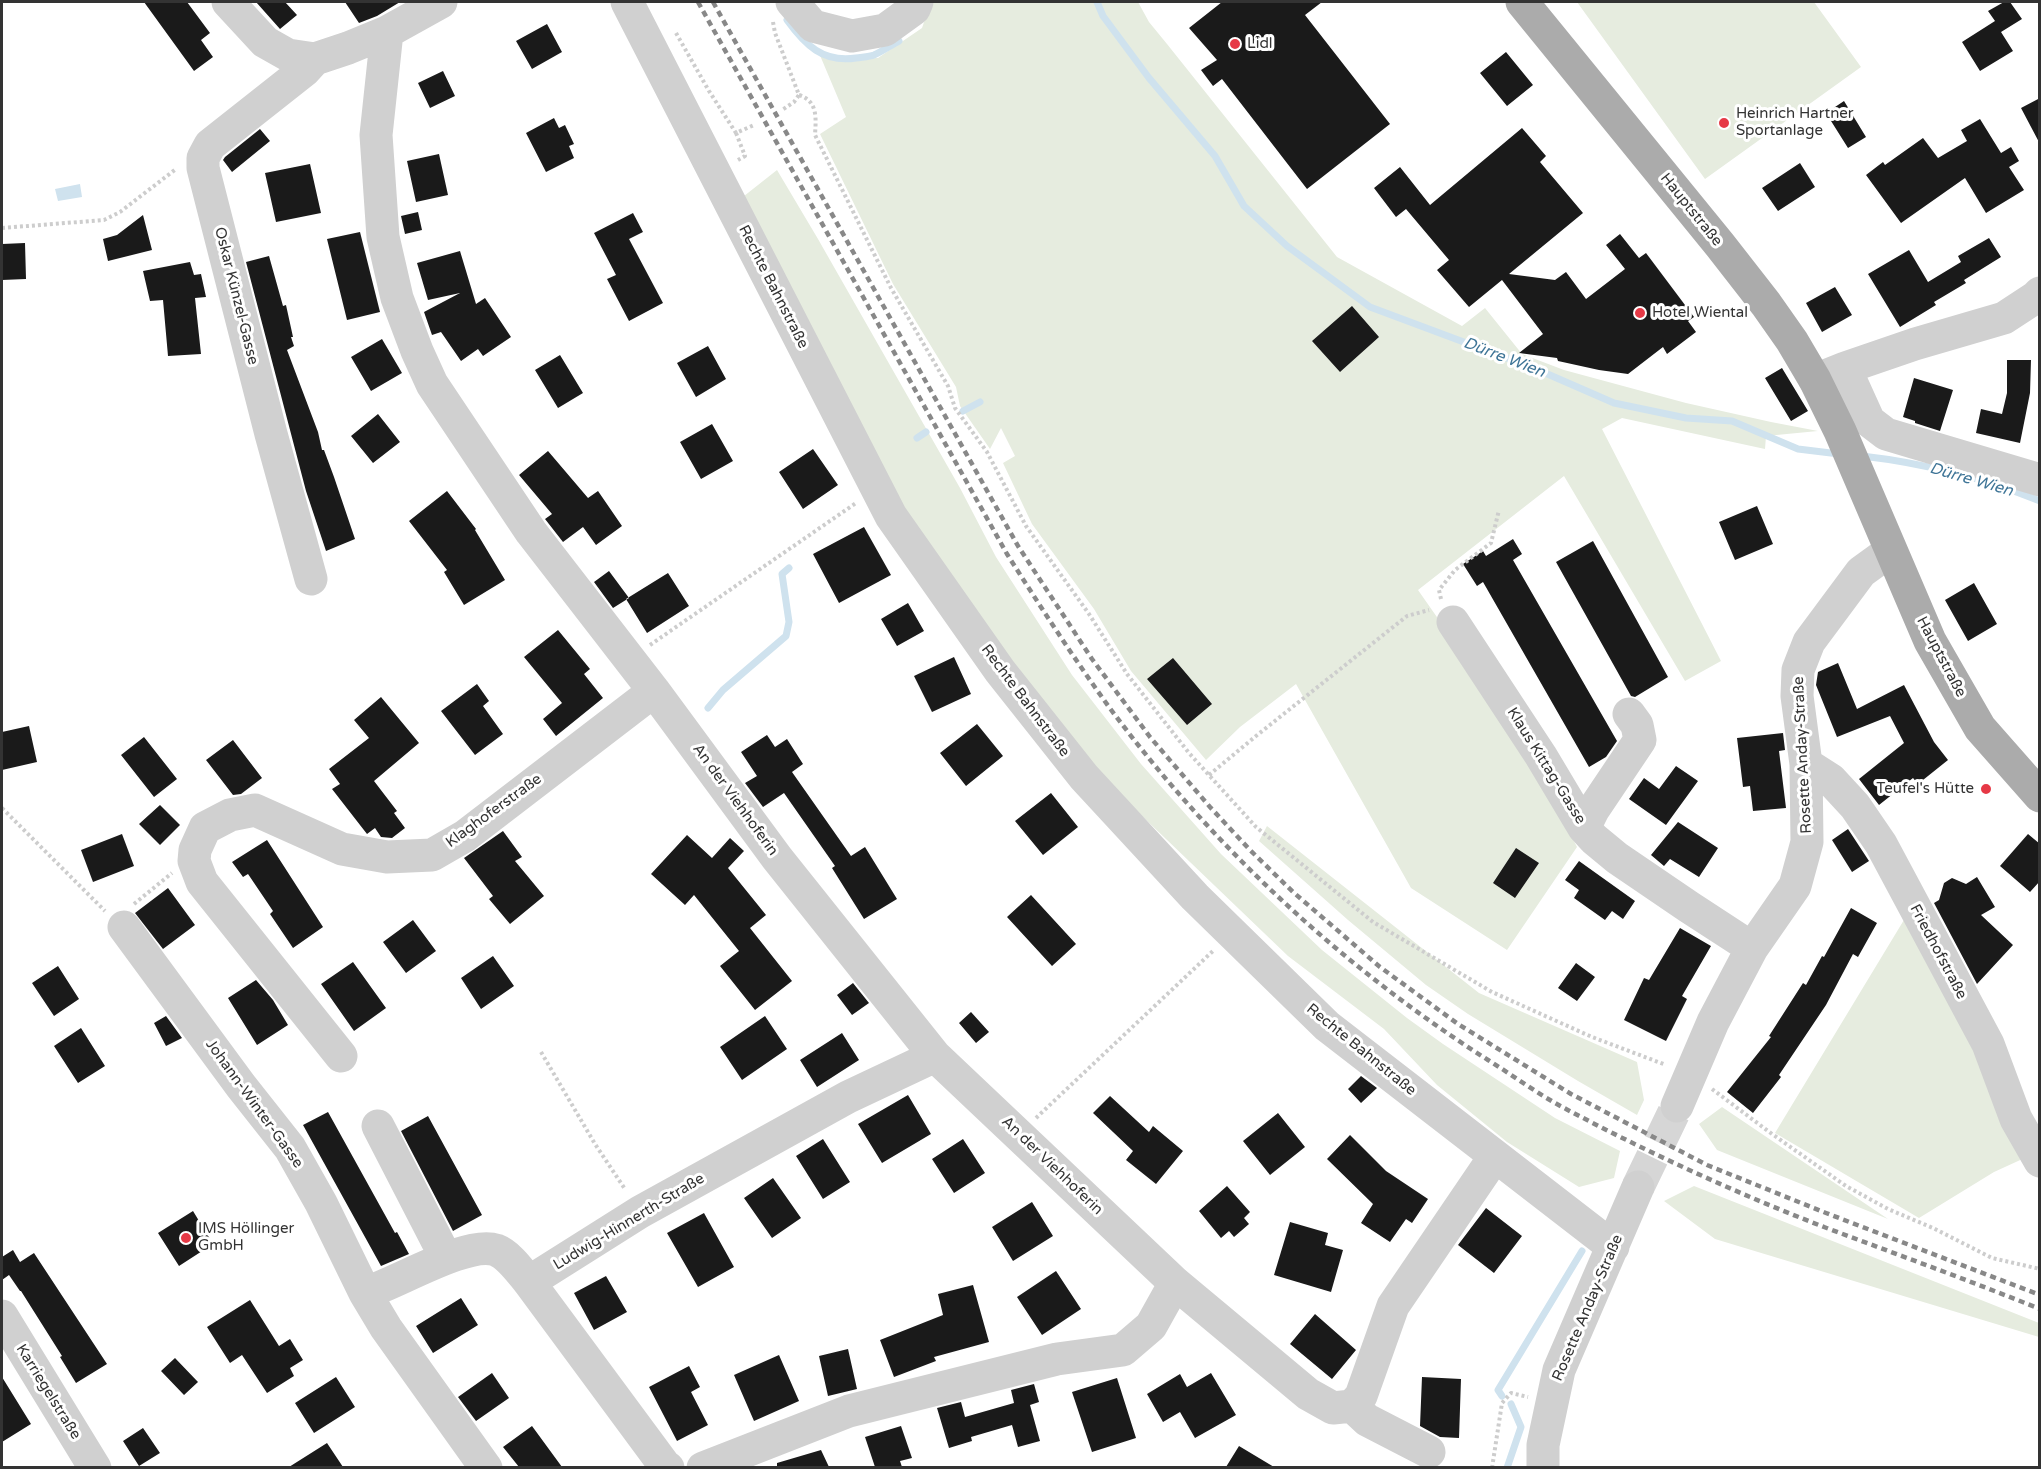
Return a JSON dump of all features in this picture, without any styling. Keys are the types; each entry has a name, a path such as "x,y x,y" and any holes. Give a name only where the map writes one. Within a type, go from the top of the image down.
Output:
{"main road":[{"name":"Hauptstraße","path":"1522,2 1766,304 1815,380 1840,431 1930,641 1980,728 2040,796"}],"street":[{"path":"228,2 265,42 288,55 315,59 387,32 441,2"},
{"name":"Rechte Bahnstraße","path":"627,2 891,516 1000,671 1077,768 1195,897 1327,1026 1613,1247"},
{"path":"782,7 813,26 852,36 885,30 914,9 917,2"},
{"name":"An der Viehhoferin","path":"387,32 376,135 383,237 396,298 432,384 531,532 654,691 777,858 935,1056 1175,1283 1308,1394 1333,1408 1352,1406"},
{"path":"190,163 305,70 315,59"},
{"name":"Oskar Künzel-Gasse","path":"190,163 206,179 271,434 311,579"},
{"path":"1815,380 1915,344 2004,318 2040,293"},
{"path":"2004,318 2040,321"},
{"path":"1845,368 1869,421 1886,434 2040,480"},
{"name":"Rosette Anday-Straße","path":"1677,1106 1713,1022 1752,948 1795,886 1807,842 1806,764 1797,696 1798,670 1805,651 1809,642 1861,572 1890,551"},
{"name":"Klaus Kittag-Gasse","path":"1447,614 1541,756 1584,828 1594,839 1617,858 1752,948"},
{"name":"Klaghoferstraße","path":"341,1056 202,882 194,861 195,850 205,828 230,815 255,810 342,849 387,857 432,855 465,836 654,691"},
{"path":"1584,828 1593,810 1640,740 1637,725 1629,714"},
{"name":"Friedhofstraße","path":"1806,764 1831,780 1855,806 1881,844 1988,1044 2016,1119 2040,1161"},
{"name":"Johann-Winter-Gasse","path":"119,923 290,1148 321,1203 365,1293 386,1328 486,1467"},
{"name":"Ludwig-Hinnerth-Straße","path":"530,1282 640,1212 848,1097 935,1056"},
{"path":"378,1126 446,1258"},
{"path":"1428,1452 1367,1420 1352,1406 1361,1396 1393,1306 1495,1156"},
{"name":"Rosette Anday-Straße","path":"1543,1467 1543,1445 1559,1370 1638,1186"},
{"path":"365,1293 446,1258 485,1248 497,1250 510,1260 530,1282 665,1466 668,1467"},
{"path":"702,1467 849,1411 1057,1359 1123,1350 1151,1326 1175,1283"},
{"name":"Karriegelstraße","path":"2,1316 95,1467"}],"path":[{"path":"782,7 775,33 799,95 807,98 816,111 815,135 891,288 948,386 955,408 987,452 1026,526 1089,614 1127,674 1189,753 1257,827 1373,922 1492,992 1592,1037 1692,1074 1846,1186 1888,1209 1933,1228 1992,1258 2040,1269"},
{"path":"675,32 709,92 736,133 745,156"},
{"path":"782,110 794,102 799,95"},
{"path":"736,133 754,124"},
{"path":"2,228 104,220 120,212 190,163"},
{"path":"629,658 877,488"},
{"path":"1209,775 1407,616 1447,614 1439,590 1455,570 1491,543 1499,510"},
{"path":"2,808 119,923 170,874"},
{"path":"1019,1134 1232,933"},
{"path":"541,1052 640,1212"},
{"path":"1492,1467 1502,1403 1511,1393 1551,1405"}],"shaded area":[{"path":"931,2 1138,2 1149,22 1337,257 1462,326 1485,308 1522,354 1564,370 1686,403 1818,431 1766,436 1765,449 1622,418 1602,429 1721,661 1685,681 1564,476 1418,590 1543,780 1577,847 1507,950 1411,888 1296,684 1240,727 1206,760 1131,671 1094,609 1032,524 1003,463 1015,456 1001,428 990,449 960,406 956,387 893,284 820,134 846,117 819,53 851,59 878,58 922,28"},
{"name":"Heinrich Hartner Sportanlage","path":"1577,2 1814,2 1861,67 1705,179"},
{"path":"777,170 960,488 996,557 1072,675 1141,764 1221,854 1322,950 1443,1044 1555,1118 1620,1151 1614,1178 1579,1187 1507,1142 1437,1085 1384,1029 1288,956 1093,769 1007,661 903,508 739,200"},
{"path":"1267,826 1479,993 1637,1062 1644,1100 1637,1115 1468,1014 1426,985 1259,841"},
{"path":"1913,905 2029,1156 1994,1172 1919,1218 1775,1133"},
{"path":"1722,1107 1888,1219 1717,1150 1699,1124"},
{"path":"1694,1186 2039,1323 2039,1337 1715,1239 1664,1201"}],"water":[{"path":"80,184 82,197 58,201 55,189"}],"building":[{"path":"144,2 187,2 210,33 201,40 213,57 194,71"},
{"path":"256,2 285,2 297,15 280,29"},
{"path":"345,2 400,2 377,16 359,23"},
{"path":"1222,2 1322,2 1305,15 1390,124 1307,189 1222,79 1213,86 1201,70 1217,60 1189,28"},
{"path":"2004,2 2010,2 2022,19 2001,32 2013,51 1980,71 1962,42 1995,21 1988,11"},
{"path":"547,24 562,52 532,69 516,41"},
{"path":"1506,52 1533,85 1507,106 1480,73"},
{"path":"443,71 455,96 430,108 418,83"},
{"path":"2040,98 2040,144 2021,108"},
{"path":"1844,101 1866,137 1848,148 1826,113"},
{"path":"554,118 559,128 565,125 574,144 569,146 574,158 546,172 526,133"},
{"path":"1980,119 2001,153 2011,147 2019,161 2009,167 2024,190 1986,213 1965,178 1901,223 1866,175 1883,162 1885,165 1923,138 1938,158 1967,141 1961,130"},
{"path":"1522,128 1546,156 1540,162 1583,213 1509,274 1555,280 1566,272 1586,299 1625,269 1606,245 1620,234 1639,258 1646,253 1694,317 1688,321 1696,332 1667,354 1663,347 1628,374 1558,361 1557,358 1519,353 1543,334 1502,280 1469,307 1437,270 1449,260 1406,209 1396,217 1374,188 1400,167 1430,205"},
{"path":"260,129 270,141 232,172 223,160"},
{"path":"439,154 448,195 416,202 407,161"},
{"path":"1800,163 1815,187 1778,211 1762,188"},
{"path":"310,164 321,213 276,222 265,173"},
{"path":"418,212 422,230 405,234 401,216"},
{"path":"633,213 643,232 629,239 663,303 629,321 607,279 616,275 594,233"},
{"path":"143,215 152,250 108,261 103,239 117,235"},
{"path":"360,232 380,312 347,320 327,239"},
{"path":"1989,238 2001,257 1964,280 1966,283 1934,302 1936,305 1900,327 1868,274 1909,250 1928,282 1961,262 1958,256"},
{"path":"25,243 26,279 2,280 2,244"},
{"path":"460,251 476,304 485,298 511,337 483,356 478,349 461,361 441,332 432,335 424,312 460,293 428,300 417,263"},
{"path":"269,256 283,306 286,305 293,337 291,337 294,346 287,350 355,539 326,551 306,491 246,262"},
{"path":"190,262 194,275 201,274 206,297 195,298 201,354 168,356 163,300 150,301 143,271"},
{"path":"1835,287 1852,315 1822,332 1806,303"},
{"path":"1352,306 1379,337 1340,372 1312,341"},
{"path":"382,339 402,373 371,391 351,357"},
{"path":"708,346 726,379 696,397 677,363"},
{"path":"560,355 583,393 558,408 535,370"},
{"path":"2007,360 2031,360 2030,393 2020,443 1976,433 1981,409 2002,414 2007,393"},
{"path":"1782,368 1808,411 1791,421 1765,378"},
{"path":"1914,378 1953,390 1940,431 1903,417"},
{"path":"378,414 400,442 373,463 351,436"},
{"path":"712,424 733,461 701,479 680,442"},
{"path":"813,449 838,485 803,509 779,472"},
{"path":"548,451 588,498 598,491 622,526 596,545 583,527 563,542 545,519 552,514 519,475"},
{"path":"447,491 476,529 505,580 464,605 444,572 447,570 409,521"},
{"path":"1757,506 1773,544 1735,560 1719,522"},
{"path":"864,527 891,575 839,603 813,554"},
{"path":"1513,539 1522,554 1513,560 1617,741 1606,757 1589,767 1483,582 1477,586 1463,564 1483,551 1486,556"},
{"path":"1593,541 1668,677 1635,697 1631,696 1556,562"},
{"path":"609,571 629,598 613,608 594,582"},
{"path":"668,573 689,606 647,633 626,599"},
{"path":"1974,583 1997,624 1968,641 1945,600"},
{"path":"908,603 924,631 897,646 881,619"},
{"path":"558,630 590,669 584,674 603,698 556,736 543,719 562,703 524,657"},
{"path":"954,657 971,694 932,712 914,676"},
{"path":"1173,658 1212,704 1187,725 1147,679"},
{"path":"1838,663 1857,709 1904,685 1934,742 1948,760 1918,784 1913,778 1879,805 1859,779 1904,743 1890,716 1837,737 1816,685 1818,672"},
{"path":"477,684 489,701 483,706 503,734 475,755 441,711"},
{"path":"381,697 419,743 374,781 397,811 394,813 405,828 392,838 381,837 375,828 367,834 332,789 340,784 329,769 369,738 354,720"},
{"path":"977,724 1003,756 966,786 940,753"},
{"path":"29,726 37,762 2,770 2,732"},
{"path":"1783,733 1785,750 1779,751 1786,808 1753,811 1750,786 1743,787 1737,738"},
{"path":"767,735 775,747 787,739 803,764 792,772 851,856 865,847 897,899 864,919 832,868 835,866 784,793 763,807 745,783 757,776 741,752"},
{"path":"144,737 177,779 154,797 121,755"},
{"path":"233,740 262,778 241,794 233,795 206,760"},
{"path":"1676,766 1698,781 1666,825 1629,799 1644,778 1659,789"},
{"path":"1051,793 1078,827 1043,855 1015,821"},
{"path":"160,805 180,825 160,845 139,824"},
{"path":"1678,822 1718,848 1699,877 1670,859 1664,866 1651,855"},
{"path":"1848,829 1869,861 1852,872 1832,840"},
{"path":"503,831 522,857 515,861 544,896 510,924 489,899 493,896 464,858"},
{"path":"122,834 134,866 93,882 81,850"},
{"path":"2028,834 2040,844 2040,881 2030,892 2000,866"},
{"path":"687,835 712,858 730,838 744,851 728,868 766,915 750,928 792,981 755,1010 720,966 739,951 694,895 685,905 651,874"},
{"path":"267,840 323,927 293,948 270,914 273,911 248,874 243,877 232,862"},
{"path":"1516,848 1539,863 1515,898 1493,883"},
{"path":"1579,861 1635,901 1623,919 1612,911 1605,920 1574,898 1579,890 1565,880"},
{"path":"1977,877 1995,907 1981,915 2013,945 1977,984 1934,903 1939,900 1944,883 1952,878 1966,884"},
{"path":"168,888 195,925 163,949 135,913"},
{"path":"1031,895 1076,944 1052,966 1007,917"},
{"path":"1851,908 1877,923 1858,957 1853,954 1826,1005 1779,1075 1781,1077 1753,1113 1727,1092 1771,1037 1769,1036 1803,983 1806,985 1822,956 1824,957"},
{"path":"413,920 436,951 406,973 383,942"},
{"path":"1680,928 1711,946 1682,996 1687,999 1666,1041 1624,1020 1644,978 1649,980"},
{"path":"493,956 514,986 481,1009 461,978"},
{"path":"353,962 386,1008 354,1031 321,984"},
{"path":"1576,963 1595,977 1577,1001 1558,988"},
{"path":"58,966 79,999 54,1016 32,983"},
{"path":"256,980 273,1000 288,1025 257,1045 228,998"},
{"path":"853,983 869,1003 852,1015 837,995"},
{"path":"971,1012 989,1032 976,1043 959,1023"},
{"path":"166,1016 182,1038 166,1046 154,1023"},
{"path":"765,1016 787,1049 742,1080 720,1047"},
{"path":"81,1028 105,1066 78,1083 54,1046"},
{"path":"842,1033 859,1060 817,1087 800,1060"},
{"path":"1361,1076 1377,1088 1361,1103 1348,1089"},
{"path":"908,1095 931,1134 882,1163 858,1124"},
{"path":"1110,1096 1149,1132 1153,1126 1183,1151 1156,1184 1126,1160 1133,1151 1093,1113"},
{"path":"328,1112 409,1254 381,1266 303,1125"},
{"path":"1278,1113 1305,1147 1270,1175 1243,1141"},
{"path":"428,1116 482,1215 453,1231 401,1131"},
{"path":"1350,1135 1386,1171 1428,1199 1412,1223 1406,1219 1390,1242 1361,1223 1373,1204 1327,1159"},
{"path":"823,1139 850,1182 823,1199 796,1156"},
{"path":"963,1139 985,1173 954,1193 932,1159"},
{"path":"773,1178 801,1218 772,1238 744,1198"},
{"path":"1227,1186 1250,1212 1244,1218 1249,1224 1234,1237 1229,1231 1221,1238 1199,1211"},
{"path":"1032,1202 1053,1236 1013,1261 992,1227"},
{"path":"1486,1208 1522,1236 1494,1273 1458,1245"},
{"name":"IMS Höllinger GmbH","path":"193,1211 213,1244 179,1266 158,1233"},
{"path":"704,1213 734,1267 698,1287 667,1233"},
{"path":"1290,1222 1328,1233 1325,1245 1343,1250 1331,1292 1274,1275"},
{"path":"13,1250 20,1262 34,1253 107,1364 76,1383 60,1357 62,1356 21,1291 9,1275 2,1280 2,1257"},
{"path":"1056,1271 1081,1309 1042,1335 1017,1297"},
{"path":"606,1276 627,1312 594,1330 574,1293"},
{"path":"973,1285 989,1342 934,1357 936,1361 894,1377 880,1340 943,1315 938,1294"},
{"path":"461,1298 478,1325 433,1353 416,1326"},
{"path":"250,1300 279,1346 290,1339 303,1360 290,1368 294,1376 267,1393 242,1355 230,1363 207,1327"},
{"path":"1315,1314 1356,1350 1332,1379 1290,1344"},
{"path":"848,1349 857,1389 828,1396 819,1356"},
{"path":"779,1355 799,1401 754,1421 734,1375"},
{"path":"175,1358 198,1382 184,1395 161,1371"},
{"path":"689,1366 700,1387 691,1392 708,1425 677,1441 649,1387"},
{"path":"492,1373 509,1398 476,1421 458,1397"},
{"path":"1211,1373 1236,1415 1195,1438 1180,1412 1163,1422 1147,1394 1180,1374 1187,1387"},
{"path":"2,1377 31,1424 2,1442"},
{"path":"336,1377 355,1407 314,1433 295,1403"},
{"path":"1422,1377 1461,1379 1459,1438 1440,1437 1420,1426"},
{"path":"1117,1378 1136,1438 1092,1452 1072,1392"},
{"path":"1034,1384 1039,1402 1030,1405 1040,1441 1018,1447 1012,1425 971,1437 972,1441 949,1448 937,1408 961,1402 965,1417 1014,1403 1011,1390"},
{"path":"532,1426 562,1467 519,1467 503,1447"},
{"path":"901,1426 912,1458 900,1461 902,1467 875,1467 865,1437"},
{"path":"143,1428 160,1453 139,1466 123,1441"},
{"path":"327,1443 343,1467 289,1467"},
{"path":"1239,1446 1274,1467 1226,1467"},
{"path":"821,1450 829,1467 777,1467 777,1463"}],"waterway":[{"name":"Dürre Wien","path":"1097,2 1103,16 1149,78 1215,156 1244,206 1287,246 1370,307 1536,369 1614,403 1686,418 1732,421 1798,449 1839,454"},
{"path":"787,20 808,44 824,55 834,58 872,56 899,41"},
{"path":"963,411 980,402"},
{"path":"917,438 926,432"},
{"name":"Dürre Wien","path":"1862,456 1952,472 2040,501"},
{"path":"708,708 723,690 786,636 789,622 782,574 789,568"},
{"path":"1502,1396 1498,1390 1582,1251"},
{"path":"1507,1468 1521,1427 1511,1404"}],"tunnel":[{"path":"1638,1187 1677,1106"}],"railway":[{"path":"698,2 1007,554 1044,612 1109,707 1149,758 1191,808 1282,901 1331,944 1434,1024 1536,1092 1566,1109 1661,1157 1758,1200 2040,1309"},
{"path":"713,2 1018,546 1092,659 1150,737 1210,807 1293,892 1380,967 1458,1024 1571,1094 1707,1165 2040,1295"}],"place":[{"name":"Lidl","path":"1235,44"},
{"name":"Heinrich Hartner Sportanlage","path":"1724,123"},
{"name":"Hotel Wiental","path":"1640,313"},
{"name":"Teufel's Hütte","path":"1986,789"},
{"name":"IMS Höllinger GmbH","path":"186,1238"}]}
